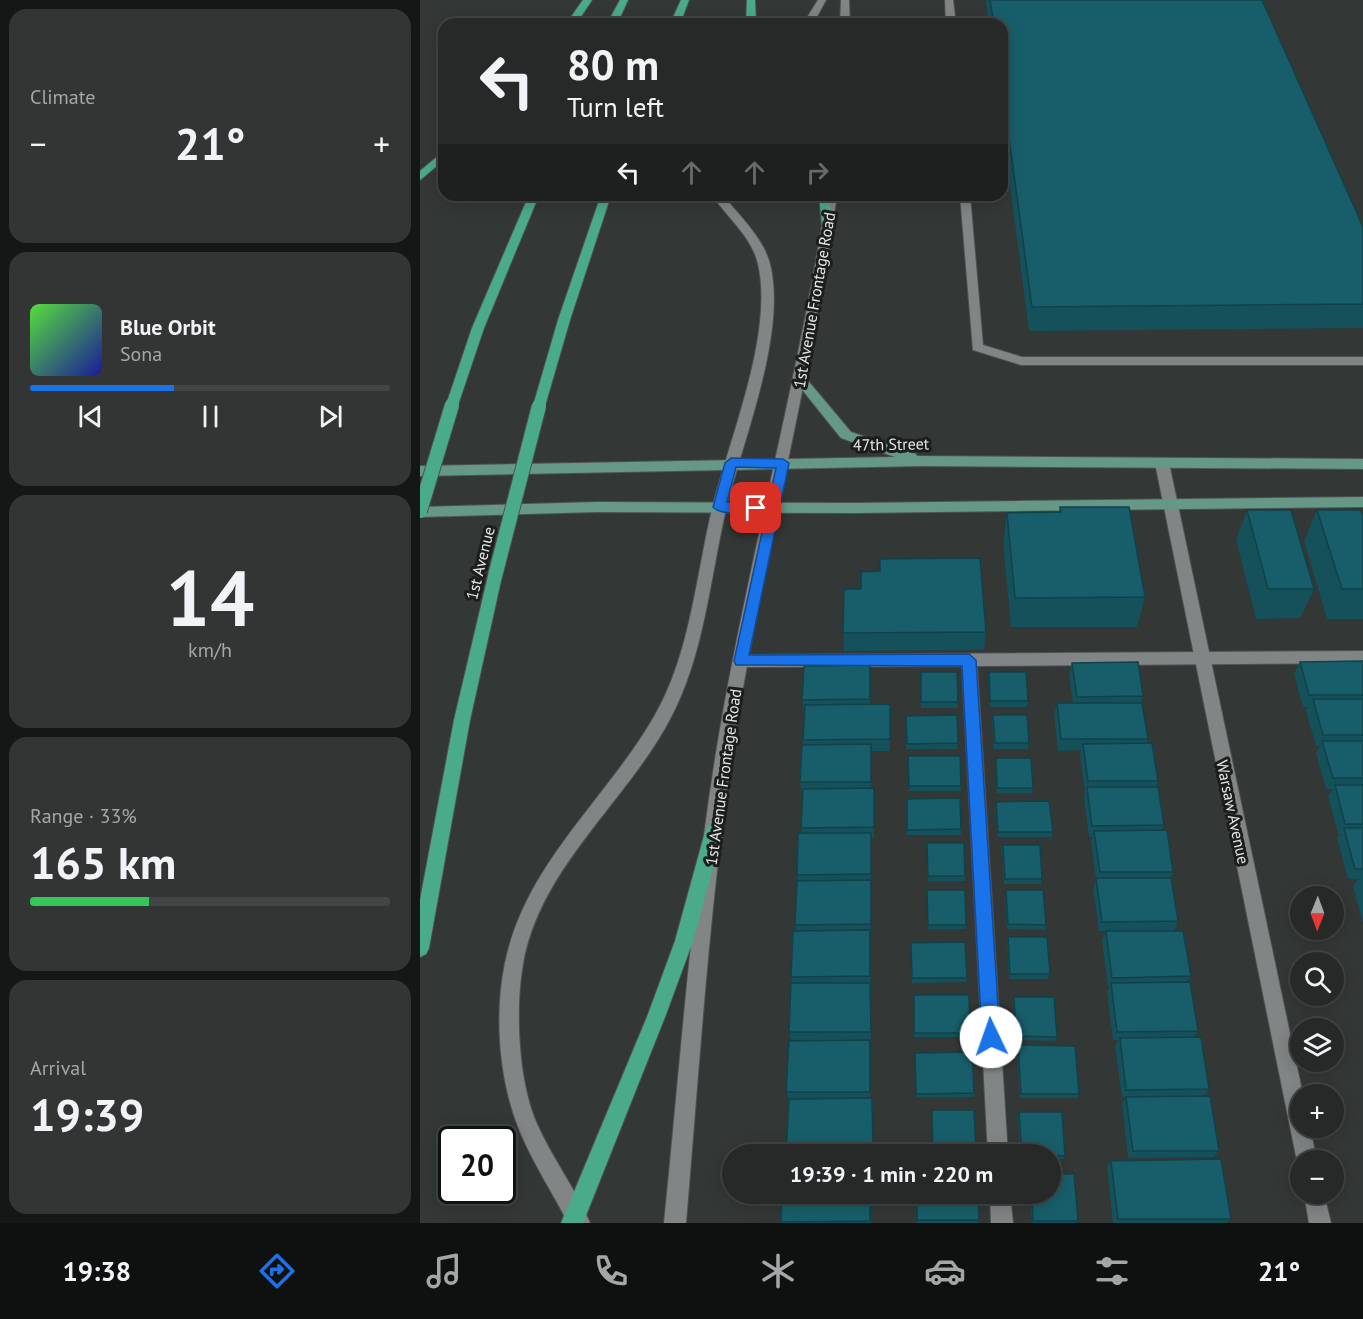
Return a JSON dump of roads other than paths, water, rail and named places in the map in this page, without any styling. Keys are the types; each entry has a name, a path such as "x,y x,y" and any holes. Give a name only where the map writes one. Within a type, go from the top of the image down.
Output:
{"main road":[{"path":"575,18 588,0"},
{"path":"615,18 624,0"},
{"path":"678,18 685,0"},
{"path":"751,0 751,18"},
{"path":"420,177 438,160"},
{"path":"531,201 478,328 420,512 720,507 1363,502"},
{"name":"1st Avenue","path":"420,948 462,720 495,576 539,406 564,320 604,201"},
{"path":"825,201 828,226"},
{"path":"800,379 846,435 922,461"},
{"name":"47th Street","path":"420,471 731,463 922,461 1363,464"},
{"path":"575,1220 680,952 714,832"}],"street":[{"path":"812,18 822,0"},
{"path":"844,0 845,18"},
{"path":"949,0 950,18"},
{"path":"575,1220 527,1126 514,1072 510,1008 515,961 531,912 554,867 637,760 663,716 680,678 695,623 720,507 765,329 768,296 764,263 751,238 722,201"},
{"name":"1st Avenue Frontage Road","path":"675,1223 714,832 741,661 800,379 831,201"},
{"path":"965,201 976,347 1021,361 1363,362"},
{"name":"Warsaw Avenue","path":"1162,463 1305,1150"},
{"path":"741,661 1363,657"},
{"path":"969,660 997,1144"},
{"path":"1001,1204 1002,1223"},
{"path":"1316,1204 1320,1223"}]}
